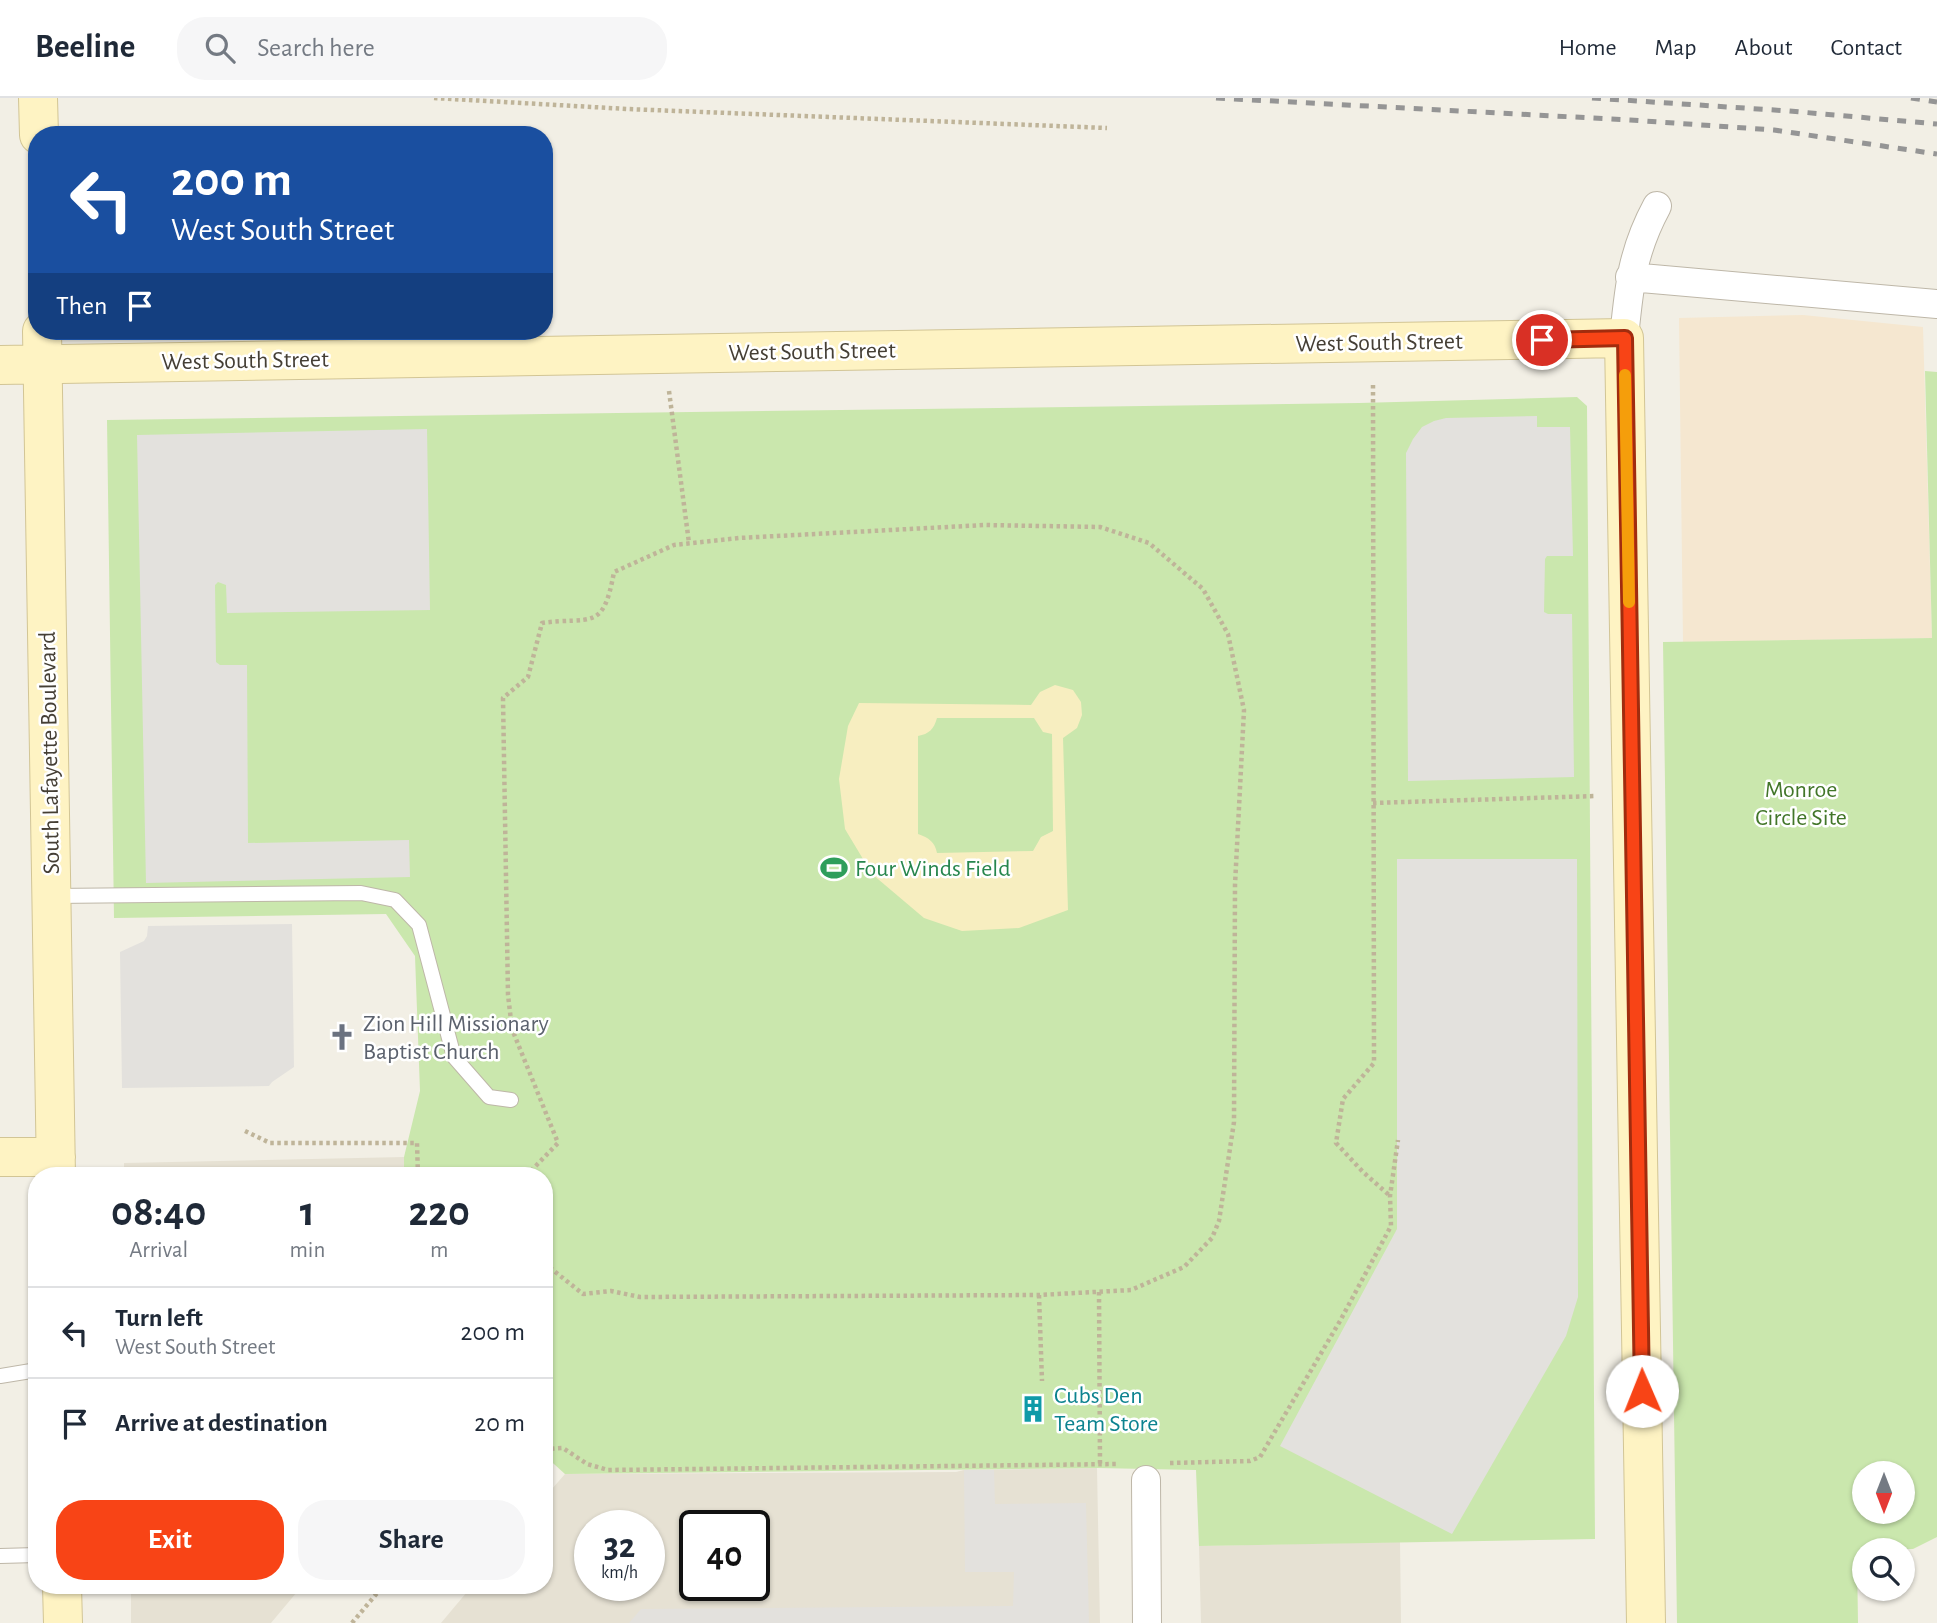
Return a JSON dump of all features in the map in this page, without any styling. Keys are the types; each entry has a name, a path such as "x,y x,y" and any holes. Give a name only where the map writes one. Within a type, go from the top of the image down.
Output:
{"street":[{"path":"38,98 38,126"},
{"path":"1646,1623 1625,338 1630,276 1642,233 1657,206"},
{"path":"1630,276 1937,304"},
{"name":"West South Street","path":"0,365 42,347 1625,338"},
{"name":"South Lafayette Boulevard","path":"42,347 56,1166"},
{"path":"0,1157 56,1166"},
{"path":"1146,1469 1147,1623"},
{"path":"62,1594 63,1623"}],"lane":[{"path":"51,896 361,893 395,900 419,925 454,1057 489,1097 511,1100"},
{"path":"0,1376 28,1371"},
{"path":"0,1556 28,1555"}],"path":[{"path":"434,98 1107,128"},
{"path":"1373,385 1374,1063 1343,1099 1336,1143 1390,1196"},
{"path":"669,391 689,543"},
{"path":"535,1167 558,1143 512,1029 508,995 503,698 528,677 542,623 563,620 578,622 595,617 605,607 614,572 674,545 739,538 985,525 1100,527 1149,543 1203,589 1228,634 1244,710 1235,885 1234,1122 1219,1221 1212,1238 1184,1267 1131,1290 1039,1295 640,1297 611,1291 583,1294 553,1270"},
{"path":"1373,803 1598,796"},
{"path":"245,1131 270,1143 417,1143 418,1167"},
{"path":"553,1449 563,1448 587,1464 608,1470 1100,1464 1146,1469 1251,1461 1261,1457 1340,1321 1391,1226 1390,1196 1398,1140"},
{"path":"1099,1292 1100,1464"},
{"path":"1039,1295 1042,1381"},
{"path":"352,1623 376,1594"}],"shaded area":[{"path":"1803,315 1923,327 1932,638 1683,642 1679,318"},
{"path":"1537,416 1537,427 1570,427 1573,556 1547,556 1545,559 1544,612 1572,614 1574,777 1408,781 1406,453 1422,427 1434,421 1446,418"},
{"path":"427,429 430,610 227,613 226,585 218,582 215,585 216,662 220,665 247,665 248,843 409,840 410,877 146,883 137,435"},
{"path":"1397,859 1577,859 1578,1297 1566,1336 1452,1534 1280,1446 1397,1229"},
{"path":"292,924 294,1067 269,1086 122,1088 120,952 144,941 148,926"},
{"path":"404,1157 404,1167 124,1167 124,1163"},
{"path":"1097,1468 1100,1623 441,1623 465,1594 553,1594 553,1488 565,1474 956,1472"},
{"path":"964,1470 994,1470 995,1504 1086,1503 1089,1623 629,1623 641,1609 1013,1606 1014,1572 965,1572"},
{"path":"1400,1542 1401,1623 1201,1623 1199,1546"},
{"path":"131,1594 295,1594 271,1623 131,1623"}],"green space":[{"name":"Monroe Circle Site","path":"1925,371 1937,372 1937,1537 1915,1548 1915,1538 1852,1538 1852,1601 1858,1601 1858,1623 1677,1623 1663,642 1932,638"},
{"path":"1577,397 1587,406 1595,1539 1199,1546 1196,1470 1097,1468 565,1474 553,1463 553,1167 404,1167 420,1091 415,956 386,914 114,918 107,420 1359,403"}],"sand":[{"path":"1055,685 1073,690 1081,702 1082,715 1077,728 1063,738 1068,910 1019,928 962,931 924,918 872,874 845,829 839,779 848,726 859,703 1031,705 1040,692","holes":["937,718 1034,718 1043,732 1052,734 1053,831 1041,837 1033,851 937,853 931,841 918,834 918,736 930,730"]}],"railway":[{"path":"1216,98 1774,130 1937,154"},
{"path":"1592,98 1937,124"},
{"path":"1911,98 1937,102"}],"slow traffic":[{"path":"1625,375 1629,602"}],"place":[{"name":"Four Winds Field","path":"834,868"},
{"name":"Zion Hill Missionary Baptist Church","path":"342,1037"},
{"name":"Cubs Den Team Store","path":"1033,1409"}],"route":[{"path":"1542,340 1625,338 1642,1391"}]}
